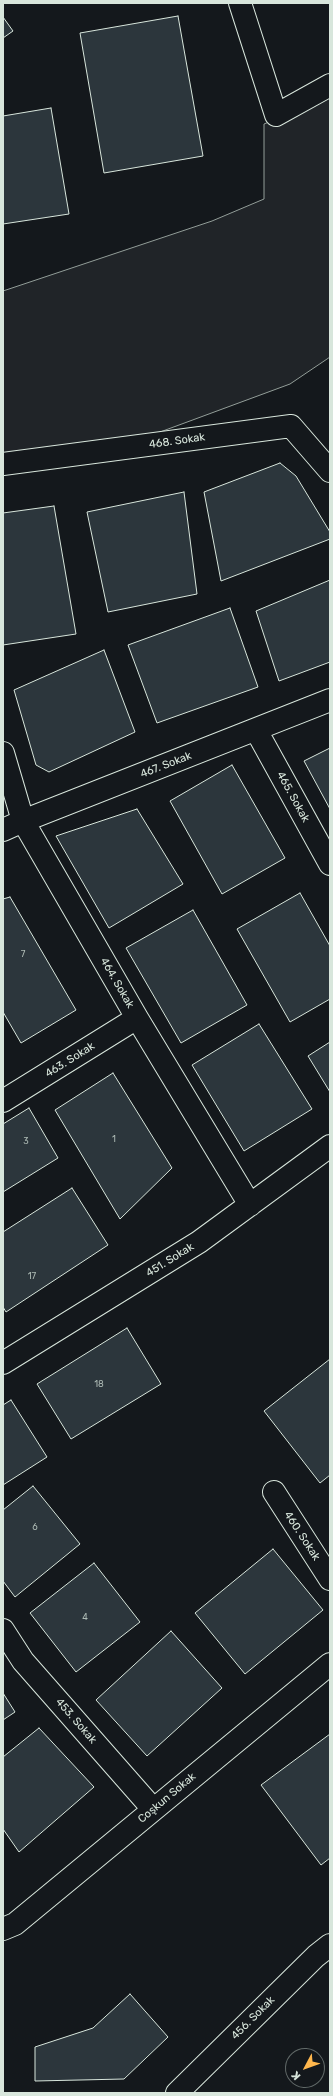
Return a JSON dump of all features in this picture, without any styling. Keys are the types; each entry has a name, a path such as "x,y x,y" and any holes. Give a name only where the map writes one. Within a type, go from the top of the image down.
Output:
{"street":[{"path":"240,3 276,115 330,85"},
{"name":"468. Sokak","path":"3,464 291,426 330,471"},
{"name":"467. Sokak","path":"3,830 330,700"},
{"name":"465. Sokak","path":"256,730 330,864"},
{"name":"464. Sokak","path":"3,753 23,821 137,1018 250,1205"},
{"name":"463. Sokak","path":"3,1101 137,1018"},
{"name":"451. Sokak","path":"3,1363 199,1242 330,1146"},
{"name":"460. Sokak","path":"274,1492 330,1579"},
{"name":"453. Sokak","path":"3,1630 23,1661 153,1809"},
{"name":"Coşkun Sokak","path":"3,1929 15,1924 153,1809 329,1666"},
{"name":"456. Sokak","path":"178,2093 316,1956 330,1944"}],"shaded area":[{"path":"330,98 330,357 290,384 152,435 3,453 3,291 212,221 264,199 264,124"}],"building":[{"path":"178,16 203,156 104,173 80,33"},
{"path":"3,17 13,31 3,38"},
{"path":"51,108 69,214 3,224 3,116"},
{"path":"280,463 296,476 330,532 330,539 221,581 204,492"},
{"path":"184,492 197,594 108,612 87,512"},
{"path":"54,506 76,634 3,645 3,513"},
{"path":"330,580 330,662 279,681 256,611"},
{"path":"230,608 258,687 157,723 128,645"},
{"path":"104,650 135,732 49,772 36,765 14,690"},
{"path":"330,748 330,809 304,761"},
{"path":"232,765 285,858 222,894 170,801"},
{"path":"137,809 183,884 109,928 56,836"},
{"path":"300,893 330,946 330,999 290,1022 237,929"},
{"path":"10,897 76,1010 21,1043 3,1012 3,899"},
{"path":"193,910 247,1005 181,1043 126,948"},
{"path":"259,1024 312,1109 244,1151 192,1065"},
{"path":"330,1042 330,1092 308,1056"},
{"path":"113,1073 172,1168 120,1219 55,1110"},
{"path":"29,1108 58,1158 3,1192 3,1124"},
{"path":"72,1188 108,1245 6,1312 3,1307 3,1232"},
{"path":"127,1328 161,1384 71,1439 37,1384"},
{"path":"330,1359 330,1475 320,1483 264,1411"},
{"path":"11,1400 47,1457 3,1485 3,1405"},
{"path":"33,1486 80,1544 15,1597 3,1581 3,1510"},
{"path":"273,1549 323,1610 245,1674 195,1613"},
{"path":"94,1563 140,1622 76,1672 30,1613"},
{"path":"171,1631 222,1688 147,1756 96,1700"},
{"path":"3,1693 15,1712 3,1720"},
{"path":"39,1728 94,1787 19,1852 3,1829 3,1757"},
{"path":"330,1734 330,1858 321,1865 261,1785"},
{"path":"130,1994 168,2037 124,2079 35,2081 35,2047 93,2028"}]}
